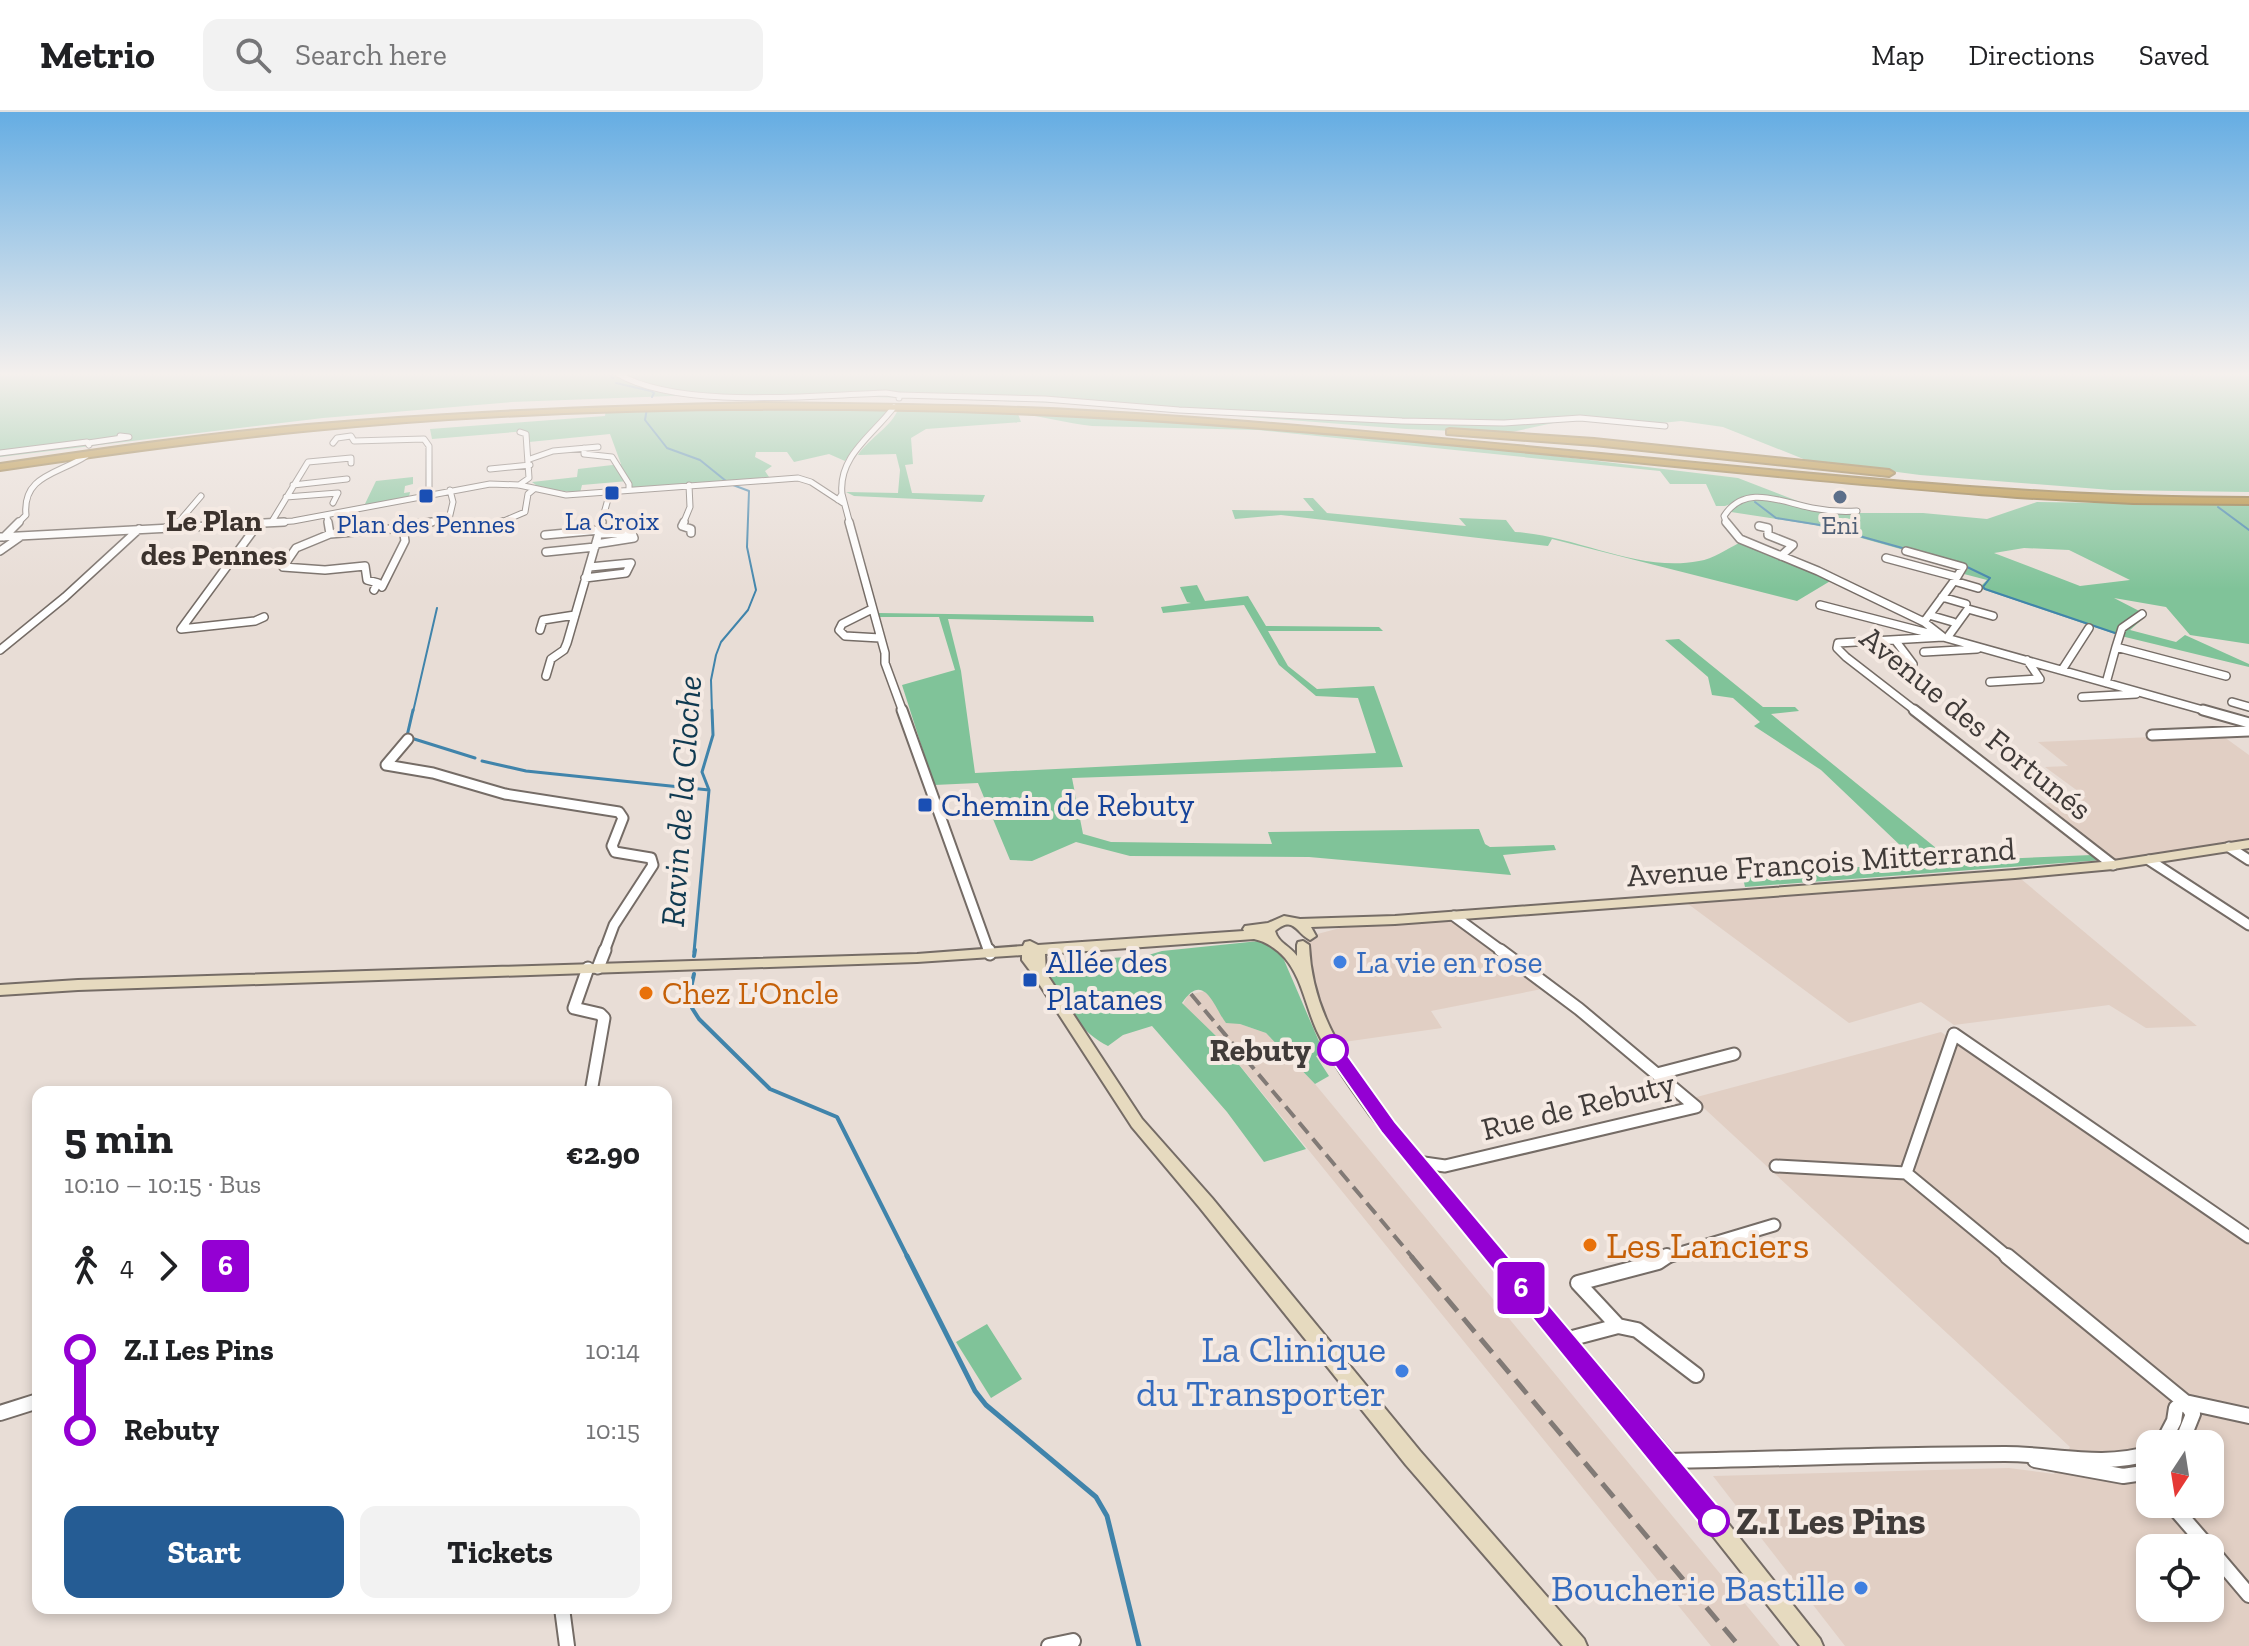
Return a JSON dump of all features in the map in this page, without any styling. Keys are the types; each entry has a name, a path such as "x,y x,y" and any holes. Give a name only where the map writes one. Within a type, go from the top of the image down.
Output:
{"highway":[{"path":"0,456 95,446"},
{"path":"0,467 146,446"},
{"path":"1466,446 1755,478 1975,497 2249,502"},
{"path":"1622,446 2118,493 2249,495"}],"main road":[{"name":"Avenue François Mitterrand","path":"1395,920 2113,865 2249,844"},
{"path":"1273,937 1287,920 1300,923 1395,920"},
{"path":"0,990 851,960 1254,935 1273,937 1292,948 1340,928 1395,920"},
{"path":"1300,923 1306,940 1311,991 1320,1024 1335,1055 1417,1162 1666,1461 1813,1646"},
{"path":"1273,937 1289,954 1311,991"},
{"path":"1032,949 1028,960 1137,1123 1413,1458 1577,1646"}],"street":[{"path":"0,456 76,446"},
{"path":"429,446 429,494"},
{"path":"519,485 529,478 530,462 525,446"},
{"path":"490,469 530,462 551,452 593,446"},
{"path":"841,499 840,486 851,456 860,446"},
{"path":"584,448 584,454 605,454 617,460 629,490"},
{"path":"2,537 26,515 24,501 39,479 86,456"},
{"path":"271,523 310,458 351,458 351,463"},
{"path":"2,537 271,523 327,516 490,484 519,485 560,495 798,478 809,481 841,499 848,509 885,663 989,951"},
{"path":"293,485 347,479"},
{"path":"689,485 690,507 682,526 691,529 691,533"},
{"path":"491,526 525,512 528,494 534,489"},
{"path":"287,496 337,490"},
{"path":"401,526 405,541 378,589 378,583 367,580 365,566 329,570 283,567 296,548 328,536 449,519 453,502 450,490"},
{"path":"546,676 552,657 565,649 610,492"},
{"path":"287,496 338,493 333,503"},
{"path":"173,528 201,496"},
{"path":"1857,511 1813,508 1761,497 1741,499 1728,508 1724,516 1729,528 1740,539 1924,622 1945,637"},
{"path":"346,512 364,515"},
{"path":"326,546 327,516"},
{"path":"258,524 181,629 255,621 264,617"},
{"path":"1759,526 1768,528 1768,535 1793,545 1781,556"},
{"path":"0,650 65,597 139,529"},
{"path":"545,535 632,533 634,538 546,552"},
{"path":"0,551 22,536"},
{"path":"1906,551 1963,567 1924,622"},
{"path":"1886,558 1955,579 1972,596 1942,597"},
{"path":"585,578 626,573 631,563 590,567"},
{"path":"1820,605 1945,637"},
{"path":"872,609 861,611 854,621 842,624 839,630 845,636 880,638"},
{"path":"1945,637 1968,609 1993,616"},
{"path":"2106,683 2122,628 2142,614"},
{"path":"540,630 543,620 575,615"},
{"path":"1929,615 1953,622"},
{"path":"2062,670 2089,628"},
{"name":"Avenue des Fortunés","path":"2113,865 1837,648 1838,643 1945,637 2249,723"},
{"path":"1895,640 1913,664"},
{"path":"2116,647 2226,676"},
{"path":"1924,652 1984,648"},
{"path":"1990,682 2040,679 2027,660"},
{"path":"2082,697 2143,693"},
{"path":"2232,702 2249,707"},
{"path":"2152,735 2249,731"},
{"path":"408,739 386,765 433,773 505,794 619,812 623,818 612,846 615,852 651,858 653,865 614,925 574,1008 604,1018 592,1086"},
{"path":"2229,847 2249,860"},
{"path":"2149,860 2249,925"},
{"name":"Rue de Rebuty","path":"1417,1162 1445,1166 1696,1107 1579,1009 1454,916"},
{"path":"1906,1173 1954,1034 2249,1237"},
{"path":"1657,1074 1734,1054"},
{"path":"1776,1166 1906,1173 2185,1402 2193,1414 2187,1430"},
{"path":"1618,1326 1578,1283 1658,1262 1668,1255 1774,1225"},
{"path":"1565,1340 1618,1326 1637,1330 1696,1375"},
{"path":"2169,1430 2176,1408 2185,1402 2249,1416"},
{"path":"0,1413 32,1403"},
{"path":"2008,1454 2136,1476"},
{"path":"1666,1461 2008,1454 2128,1460 2136,1457"},
{"path":"2128,1460 2136,1466"},
{"path":"2183,1518 2197,1534"},
{"path":"2224,1566 2249,1595"},
{"path":"563,1614 567,1646"},
{"path":"1049,1646 1073,1641"}],"shaded area":[{"path":"2220,734 2249,755 2249,860 2229,847 2113,865 2037,805 2086,797 2045,767 2068,766 2038,742"},
{"path":"2015,874 2197,1026 2146,1028 2109,1005 1954,1025 1921,1002 1849,1023 1680,898"},
{"path":"1450,916 1547,988 1431,1011 1442,1028 1330,1044 1303,945 1310,936 1340,928"},
{"path":"1205,991 1240,1024 1266,1033 1315,1084 1780,1646 1711,1646 1216,1036 1182,1006 1188,995"},
{"path":"1941,1032 2249,1245 2249,1646 1845,1646 1713,1476 2009,1468 2054,1474 2070,1447 1693,1098"}],"green space":[{"path":"0,446 95,446 0,457"},
{"path":"614,446 856,446 845,461 829,454 794,462 787,452 756,452 755,457 772,466 765,471 769,477 631,489 628,481 582,485 580,493 540,488 532,482 577,477 578,469 621,464"},
{"path":"866,446 912,446 913,464 905,465 912,493 985,495 982,502 854,496 846,492 898,493 900,470 896,454 858,455"},
{"path":"1411,446 1531,453 1738,478 1813,507 1754,496 1716,506 1706,484 1670,484 1660,471"},
{"path":"1770,446 2249,446 2249,492 2111,490 1920,475 1806,460"},
{"path":"413,477 413,484 405,486 404,493 410,492 409,497 364,506 376,481"},
{"path":"1303,498 1313,498 1327,513 1466,526 1459,518 1506,520 1515,532 1561,539 1653,562 1704,560 1739,543 1832,580 1797,601 1552,539 1548,546 1281,515 1235,519 1232,510 1314,511"},
{"path":"1756,498 1846,513 1923,513 1987,519 2037,502 2249,505 2249,644 2190,635 2166,607 2114,598 2147,615 2130,630 2176,642 2185,635 2249,664 2249,667 2121,636 1979,588 1987,580 1964,574 1968,568 1815,525 1731,512 1737,504","holes":["2024,548 2069,550 2130,580 2080,586 1994,553"]},
{"path":"1197,585 1205,601 1248,596 1266,626 1379,627 1383,631 1268,631 1288,666 1317,689 1374,686 1403,767 1072,778 1083,834 1111,842 1272,844 1268,832 1479,829 1485,844 1490,847 1554,845 1556,850 1503,855 1511,875 1309,857 1130,856 1076,842 1032,861 1010,860 978,783 934,785 902,685 955,670 939,617 879,617 878,613 1093,616 1094,622 948,619 961,671 975,773 1376,753 1358,698 1316,696 1279,665 1244,605 1163,613 1161,607 1191,603 1187,602 1180,587"},
{"path":"1679,639 1763,707 1795,707 1799,711 1771,714 1952,861 2092,855 2103,860 1745,887 1743,878 1855,867 1923,867 1821,770 1754,726 1760,722 1733,698 1712,695 1708,677 1665,640"},
{"path":"1259,941 1281,953 1324,1053 1316,1056 1329,1076 1315,1084 1266,1033 1240,1024 1226,1023 1203,991 1190,994 1182,1003 1216,1036 1306,1149 1264,1162 1227,1112 1152,1026 1123,1035 1108,1046 1098,1041 1062,1001 1049,966 1058,961 1145,956 1162,951"},
{"path":"987,1324 1022,1379 991,1398 956,1342"}],"waterway":[{"name":"Ravin de la Cloche","path":"665,446 700,460 726,481"},
{"name":"Ravin de la Cloche","path":"712,712 711,680 716,655 721,642 748,610 756,590 747,547 749,491 733,485"},
{"path":"1755,502 1776,518 1820,525 1906,549"},
{"path":"2218,507 2249,530"},
{"path":"1963,565 1990,578 1983,587 1985,589 2115,633"},
{"path":"413,712 437,608"},
{"path":"407,736 413,710"},
{"name":"Ravin de la Cloche","path":"709,790 702,772 713,735 712,710"},
{"path":"411,738 475,758"},
{"path":"482,761 526,771 709,790"},
{"name":"Ravin de la Cloche","path":"694,952 709,790"},
{"name":"Ravin de la Cloche","path":"694,956 695,950"},
{"name":"Ravin de la Cloche","path":"689,997 694,974"},
{"name":"Ravin de la Cloche","path":"692,1008 699,1019 770,1089 837,1117 908,1258"},
{"name":"Ravin de la Cloche","path":"907,1256 975,1391 986,1405 1096,1497 1107,1516 1139,1646"}],"railway":[{"path":"1191,994 1413,1258"},
{"path":"1411,1256 1739,1646"}],"bus line":[{"name":"6","path":"1333,1050 1375,1111 1714,1521"}],"place":[{"name":"La Croix","path":"612,493"},
{"name":"Plan des Pennes","path":"426,496"},
{"name":"Eni","path":"1840,497"},
{"name":"Chemin de Rebuty","path":"925,805"},
{"name":"La vie en rose","path":"1340,962"},
{"name":"Allée des Platanes","path":"1030,980"},
{"name":"Chez L'Oncle","path":"646,993"},
{"name":"Rebuty","path":"1333,1050"},
{"name":"Les Lanciers","path":"1590,1245"},
{"name":"La Clinique du Transporter","path":"1402,1371"},
{"name":"Z.I Les Pins","path":"1714,1521"},
{"name":"Boucherie Bastille","path":"1861,1588"}],"district":[{"name":"Le Plan des Pennes","path":"214,538"}]}
